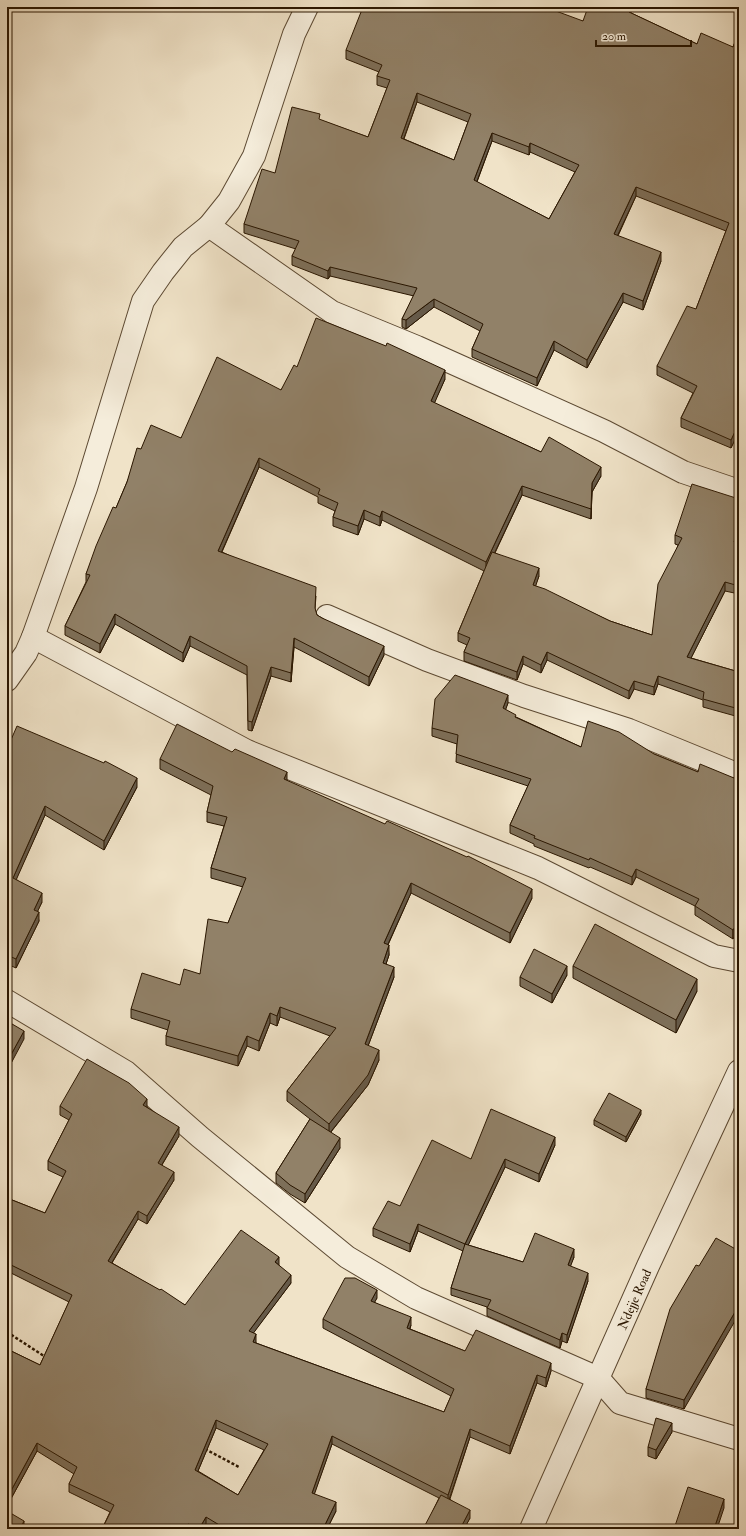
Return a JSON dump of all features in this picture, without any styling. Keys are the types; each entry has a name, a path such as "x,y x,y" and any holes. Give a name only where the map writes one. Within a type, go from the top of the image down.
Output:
{"street":[{"path":"7,680 26,653 33,637 86,488 143,301 162,272 183,247 208,226 229,201 254,156 294,34 307,7"},
{"path":"208,226 332,312 417,347 604,431 683,472 739,490"},
{"path":"328,616 427,660 524,696 629,730 739,775"},
{"path":"33,637 247,751 538,868 714,956 739,961"},
{"path":"7,1001 126,1072 200,1137 347,1257 416,1298 598,1378 620,1403 739,1439"},
{"name":"Ndejje Road","path":"532,1529 598,1378 739,1071"}],"path":[{"path":"7,1332 50,1360"},
{"path":"204,1449 239,1467"}],"building":[{"path":"363,7 545,7 583,21 588,7 630,7 629,12 697,44 701,33 733,47 739,32 739,423 731,440 681,418 697,386 657,366 687,306 696,309 729,223 636,187 614,234 661,252 643,301 623,293 587,360 554,341 537,378 472,349 483,324 434,299 406,320 402,319 417,288 330,267 328,271 292,256 299,241 244,224 262,169 275,173 292,107 320,114 319,119 368,137 390,80 377,76 382,65 346,50","holes":["417,93 471,114 454,160 401,138","492,133 529,147 530,143 579,165 549,219 474,180"]},
{"path":"316,318 386,346 387,343 445,370 431,401 541,452 549,437 601,467 592,483 591,509 522,486 486,562 382,511 380,517 364,510 358,526 333,517 338,503 318,494 320,489 259,458 218,551 316,587 315,608 317,615 384,646 369,677 294,638 291,673 271,667 252,722 248,721 247,666 190,636 183,653 115,614 100,644 65,626 90,575 86,574 96,546 113,507 116,508 127,482 137,448 141,449 151,425 181,438 217,357 281,390 294,365 297,367"},
{"path":"692,484 739,499 739,528 734,542 739,543 739,586 725,582 687,657 739,672 739,709 703,699 704,692 658,676 654,687 634,681 629,691 547,652 541,665 523,656 517,672 464,652 470,638 458,633 492,552 539,568 533,585 545,589 610,621 652,635 658,584 682,538 675,535"},
{"path":"455,675 508,695 503,708 516,715 515,717 581,747 588,721 619,732 654,754 698,772 700,764 739,779 739,921 733,930 695,906 699,899 636,869 632,877 590,858 589,860 534,838 535,836 510,825 531,779 456,754 458,735 432,728 435,699"},
{"path":"177,724 232,752 235,749 287,772 284,779 385,824 387,821 467,857 468,856 532,889 510,933 411,883 384,943 389,945 383,963 394,967 365,1044 379,1050 368,1075 329,1124 287,1091 336,1028 280,1007 277,1016 270,1013 259,1041 247,1036 238,1056 166,1036 170,1021 131,1009 142,973 180,985 184,969 200,974 208,919 228,923 246,878 211,868 227,817 207,812 213,786 160,759"},
{"path":"17,726 104,763 105,761 137,778 104,841 45,806 13,878 42,893 34,910 39,912 16,959 7,955 7,749"},
{"path":"595,924 697,979 676,1020 573,966"},
{"path":"534,949 567,966 552,994 520,977"},
{"path":"7,1021 24,1031 7,1062"},
{"path":"87,1059 129,1083 147,1099 143,1105 179,1127 158,1163 174,1172 147,1216 138,1211 108,1261 160,1290 161,1289 185,1305 241,1230 279,1257 275,1262 291,1275 249,1331 256,1334 253,1342 444,1412 454,1389 323,1319 345,1278 355,1278 377,1290 371,1301 411,1317 407,1328 465,1351 476,1330 551,1363 546,1378 537,1375 510,1446 470,1429 448,1495 332,1436 312,1493 336,1502 323,1529 226,1529 206,1517 199,1529 188,1524 186,1529 102,1529 114,1505 69,1484 77,1467 37,1443 7,1498 7,1349 40,1365 72,1295 7,1263 7,1198 45,1213 66,1171 48,1161 72,1114 60,1106","holes":["216,1420 268,1444 238,1495 195,1470"]},
{"path":"609,1093 641,1110 626,1137 594,1120"},
{"path":"491,1109 555,1137 539,1174 505,1159 465,1244 418,1224 410,1244 373,1228 388,1201 400,1206 432,1140 471,1159"},
{"path":"310,1119 340,1138 305,1194 290,1185 276,1173"},
{"path":"535,1233 574,1249 568,1265 588,1273 567,1335 562,1333 560,1340 487,1308 491,1300 451,1288 465,1244 523,1262"},
{"path":"716,1238 739,1251 739,1305 684,1400 646,1389 670,1309 696,1265 699,1266"},
{"path":"656,1418 672,1423 656,1450 648,1447"},
{"path":"688,1487 724,1499 714,1529 674,1529"},
{"path":"441,1495 470,1510 460,1529 423,1529"},
{"path":"7,1511 24,1521 20,1529 7,1529"}]}
